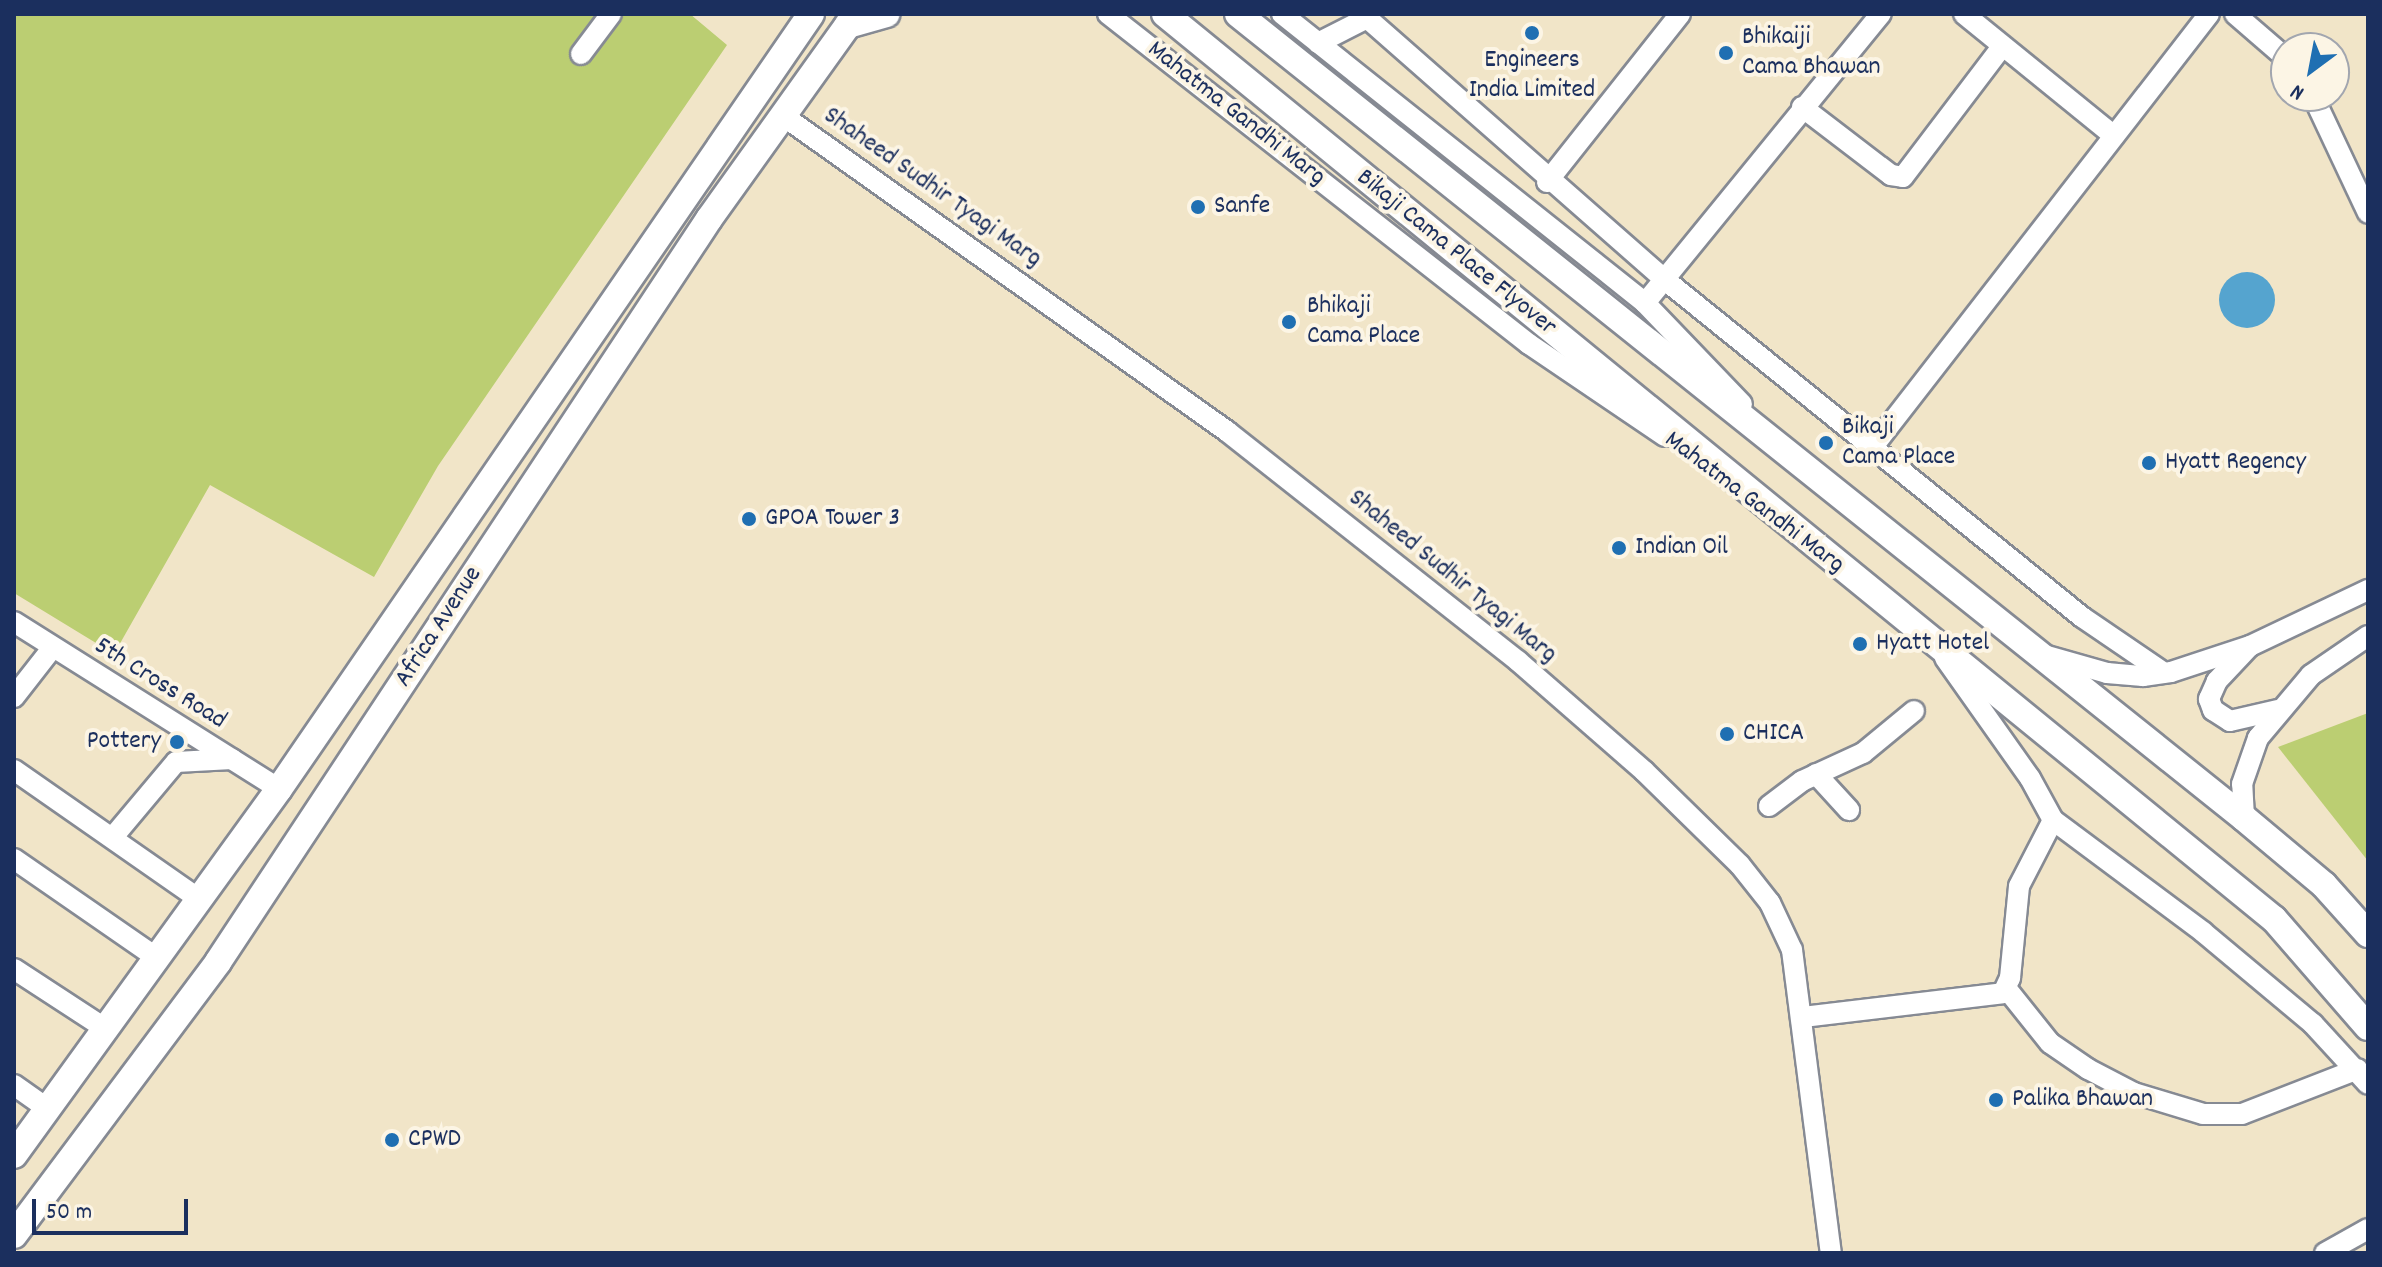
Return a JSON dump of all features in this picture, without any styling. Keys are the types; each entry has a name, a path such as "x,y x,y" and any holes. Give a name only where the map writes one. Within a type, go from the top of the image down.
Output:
{"main road":[{"name":"Africa Avenue","path":"14,1155 279,789 811,14"},
{"path":"852,19 886,14"},
{"name":"Bikaji Cama Place Flyover","path":"1165,14 1748,492"},
{"name":"Bikaji Cama Place Flyover","path":"1238,14 1783,446"},
{"name":"Africa Avenue","path":"14,1235 218,962 782,115 852,19"},
{"path":"1783,446 2244,818 2324,885 2368,934"},
{"name":"Mahatma Gandhi Marg","path":"1748,492 2274,919 2368,1027"}],"street":[{"path":"581,54 611,14"},
{"name":"Mahatma Gandhi Marg","path":"1108,14 1529,344 1748,492"},
{"path":"1282,14 1645,303 1783,446"},
{"path":"1547,182 1680,14"},
{"path":"1645,303 1881,14"},
{"path":"1964,14 2001,48 2114,136"},
{"path":"1872,448 2209,14"},
{"path":"2235,14 2270,44"},
{"path":"1318,43 1367,18 1547,182 1664,279 2082,617 2164,673"},
{"path":"1802,107 1891,175 1903,177 2001,48"},
{"path":"2321,112 2368,213"},
{"name":"Shaheed Sudhir Tyagi Marg","path":"782,115 1228,432 1507,652 1644,771 1740,865 1770,903 1792,950 1831,1253"},
{"path":"2044,655 2107,673 2164,673 2250,646 2368,590"},
{"name":"5th Cross Road","path":"14,622 279,789"},
{"path":"2244,818 2242,784 2249,759 2278,710 2311,675 2368,636"},
{"path":"1936,645 2030,778 2053,820 2203,932 2363,1076"},
{"path":"2250,646 2217,681 2209,699 2213,710 2230,721 2278,710"},
{"path":"14,697 53,647"},
{"path":"1769,806 1816,774 1863,753 1914,711"},
{"path":"113,837 176,762 232,759"},
{"path":"14,770 199,899"},
{"path":"1816,774 1849,810"},
{"path":"1803,1017 1998,995 2006,988 2019,886 2053,820"},
{"path":"14,859 157,958"},
{"path":"14,969 106,1029"},
{"path":"2006,988 2050,1043 2088,1069 2134,1093 2203,1114 2242,1114 2363,1076"},
{"path":"14,1085 48,1109"},
{"path":"2325,1253 2368,1229"}],"green space":[{"path":"14,14 690,14 727,45 438,466 374,577 210,485 114,654 14,593"},
{"path":"2368,713 2368,861 2278,747"}],"water":[{"path":"2247,272 2266,281 2275,300 2266,319 2247,328 2228,319 2219,300 2228,281"}],"place":[{"name":"Engineers India Limited","path":"1532,33"},
{"name":"Bhikaiji Cama Bhawan","path":"1726,53"},
{"name":"Sanfe","path":"1198,207"},
{"name":"Bhikaji Cama Place","path":"1289,322"},
{"name":"Bikaji Cama Place","path":"1826,443"},
{"name":"Hyatt Regency","path":"2149,463"},
{"name":"GPOA Tower 3","path":"749,519"},
{"name":"Indian Oil","path":"1619,548"},
{"name":"Hyatt Hotel","path":"1860,644"},
{"name":"CHICA","path":"1727,734"},
{"name":"Pottery","path":"177,742"},
{"name":"Palika Bhawan","path":"1996,1100"},
{"name":"CPWD","path":"392,1140"}]}
